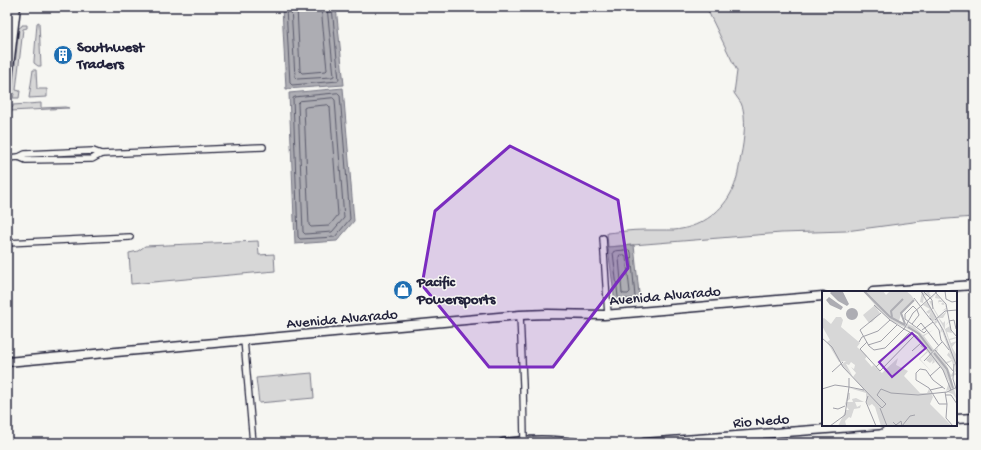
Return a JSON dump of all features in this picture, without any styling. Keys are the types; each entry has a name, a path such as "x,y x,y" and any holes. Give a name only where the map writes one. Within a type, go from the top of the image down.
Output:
{"street":[{"path":"7,83 16,7"},
{"path":"7,158 19,157 26,160 92,159 101,154 263,147"},
{"path":"7,243 130,238"},
{"path":"603,238 608,315"},
{"path":"887,291 974,285"},
{"name":"Avenida Alvarado","path":"7,362 520,315 608,315 822,296"},
{"path":"520,315 524,441"},
{"path":"244,340 253,443"},
{"path":"957,419 974,418"},
{"name":"Rio Nedo","path":"644,443 867,426"},
{"path":"503,443 524,441 560,441 574,443"}],"highlighted area":[{"path":"510,146 618,200 628,268 553,367 489,367 422,285 435,211"}],"shaded area":[{"path":"706,7 974,7 974,217 921,221 846,231 781,233 608,247 607,233 638,230 674,230 683,229 700,223 721,207 733,189 738,175 743,143 744,114 741,103 734,93 737,71"},
{"path":"39,22 41,66 34,63 37,23"},
{"path":"22,25 27,25 27,28 23,29 16,90 20,91 19,98 13,98 14,94 12,92 19,28"},
{"path":"33,70 36,70 37,89 47,89 47,97 29,98"},
{"path":"41,103 41,108 69,108 10,111 13,105"},
{"path":"258,241 259,255 274,254 275,271 131,284 129,253 138,251 145,246"},
{"path":"312,373 314,398 259,403 256,378"}],"water":[{"path":"282,7 336,7 344,85 286,89"},
{"path":"343,88 354,221 337,241 295,244 289,93"},
{"path":"634,245 640,303 615,303 608,247"}],"place":[{"name":"Southwest Traders","path":"63,55"},
{"name":"Pacific Powersports","path":"403,290"}]}
